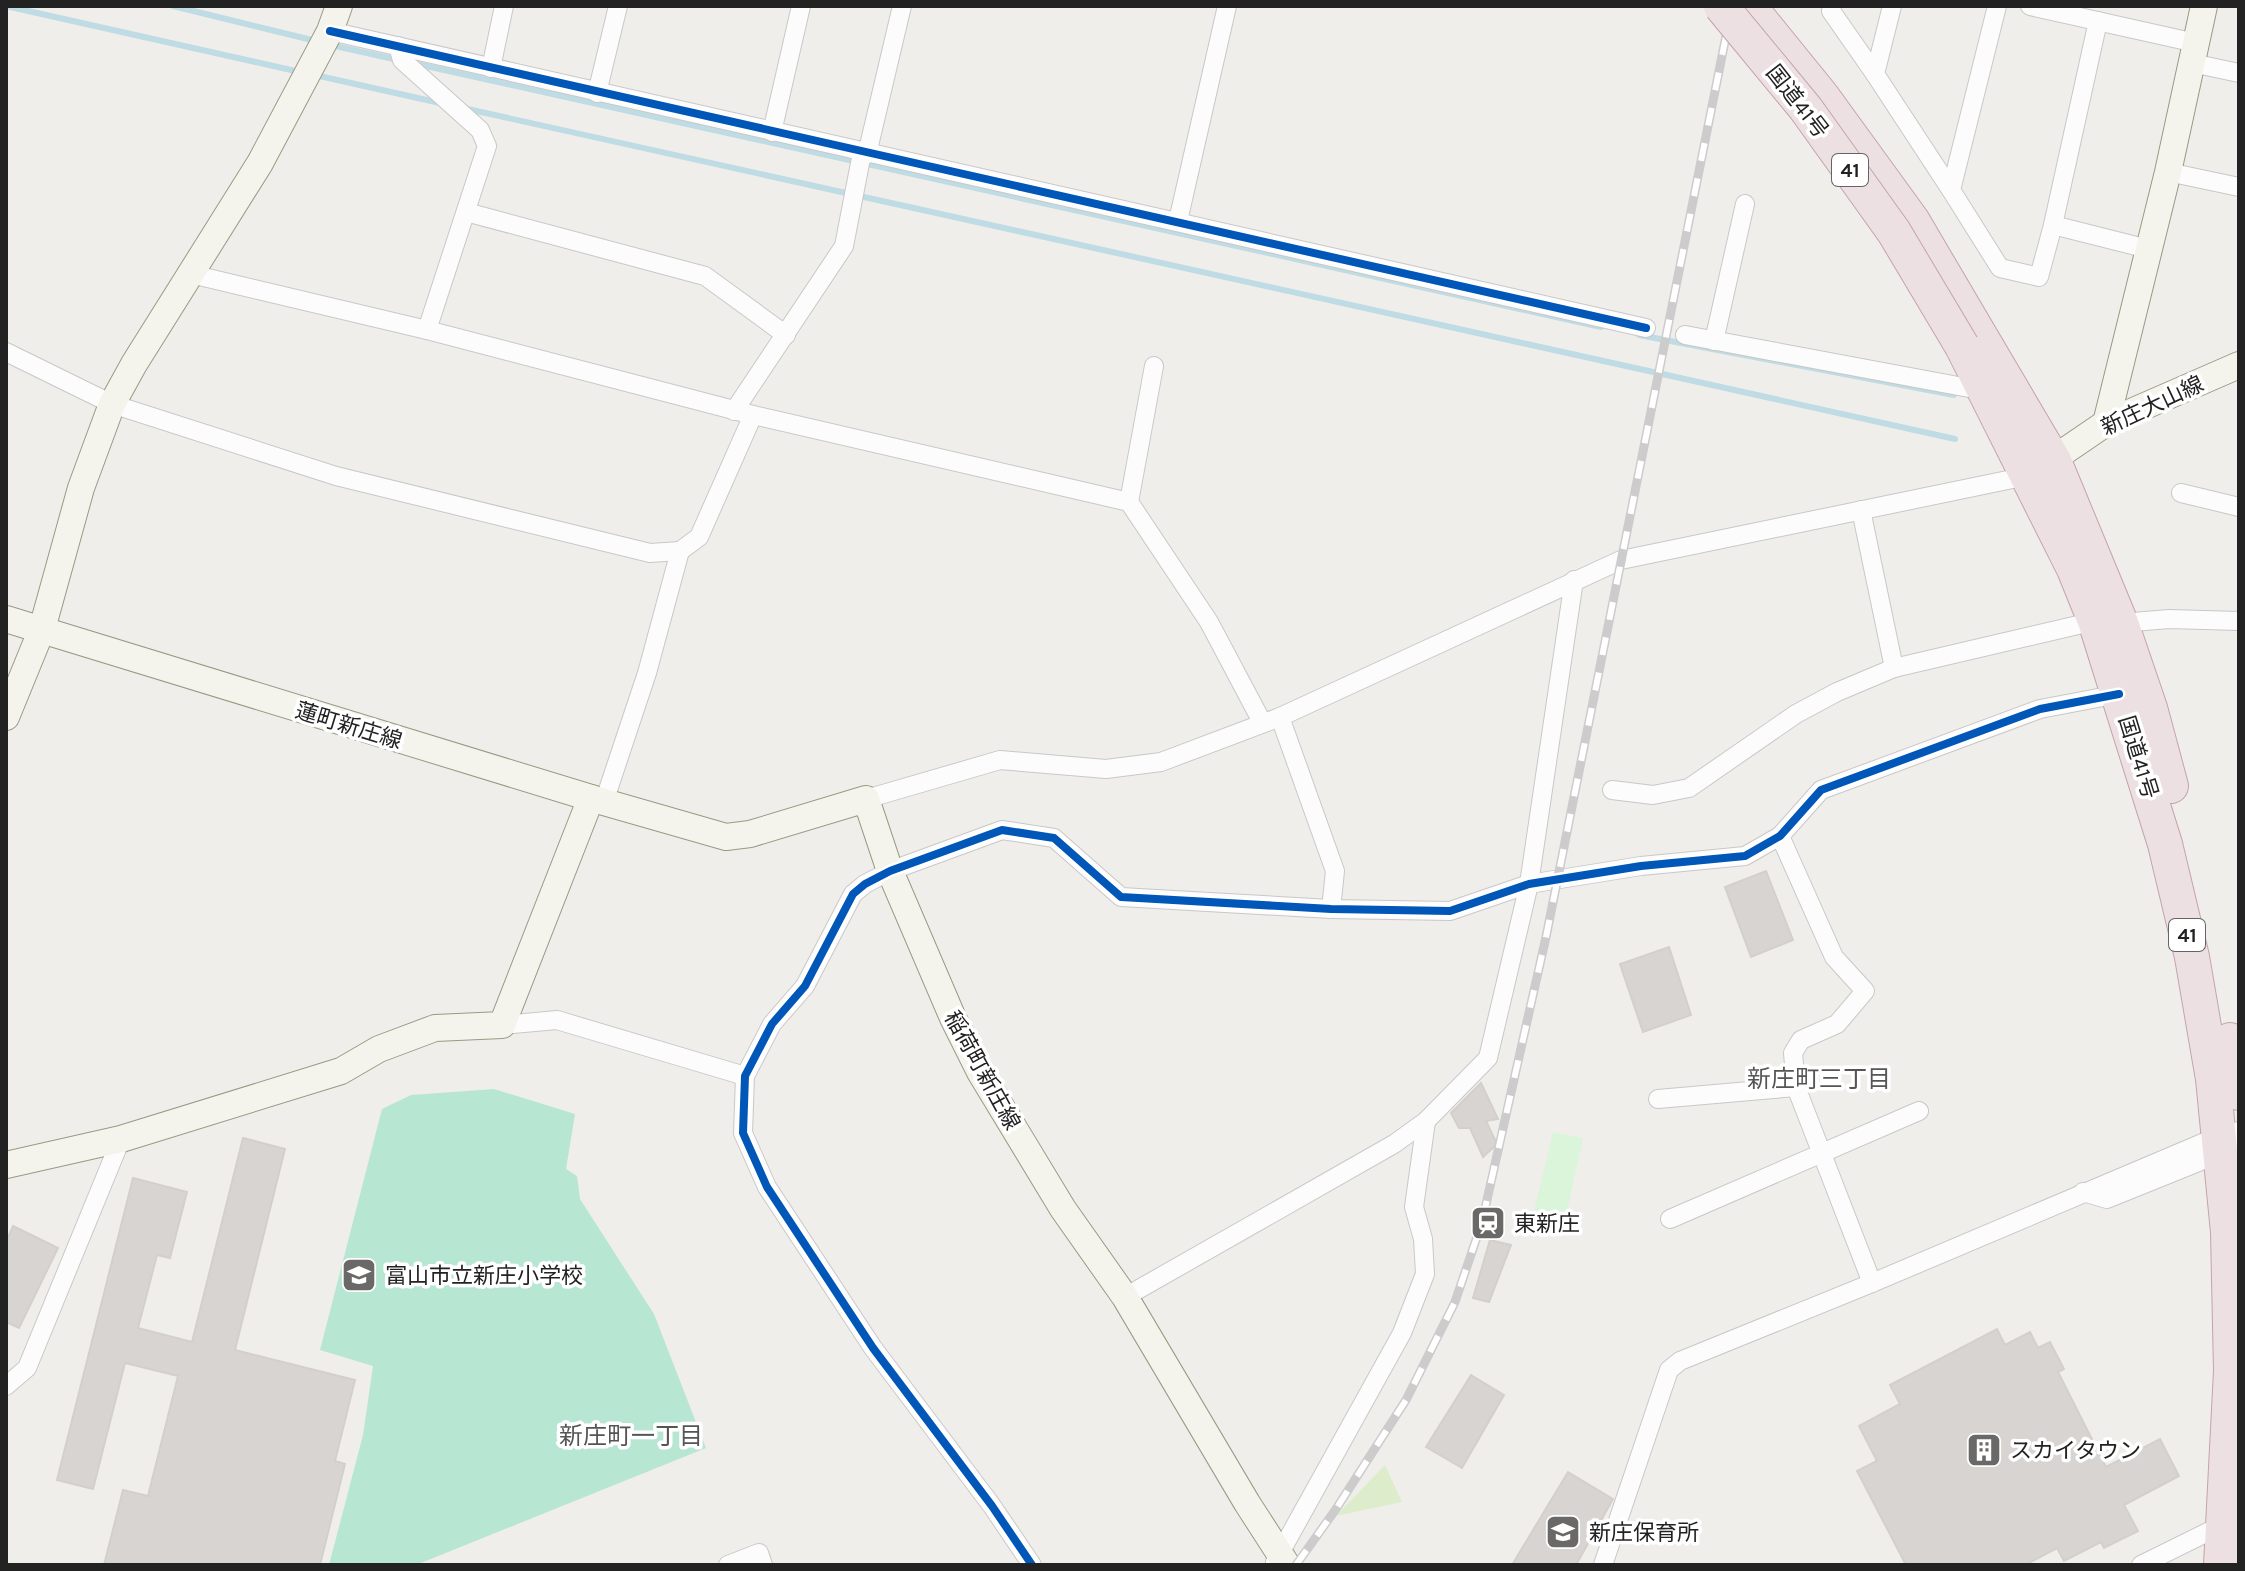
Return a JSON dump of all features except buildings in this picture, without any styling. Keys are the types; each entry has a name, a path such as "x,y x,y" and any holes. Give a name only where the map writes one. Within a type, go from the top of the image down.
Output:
{"highway":[{"name":"国道41号","path":"1721,6 1806,109 1971,340 1985,391 2040,468"},
{"name":"国道41号","path":"1749,6 1822,96 1912,220 1971,340 2040,468 2074,569 2108,622 2150,708 2215,951 2239,1093"},
{"name":"国道41号","path":"2108,622 2119,694 2165,844 2192,957 2213,1079 2229,1142 2231,1371 2221,1565"}],"main road":[{"path":"6,717 42,629 81,488 112,404 260,163 328,35 339,6"},
{"path":"2106,423 2168,172 2204,6"},
{"name":"新庄大山線","path":"2040,468 2106,423 2239,365"},
{"path":"6,619 42,629"},
{"name":"蓮町新庄線","path":"42,629 598,800"},
{"path":"6,1165 121,1139 341,1071 379,1049 435,1028 502,1025 598,800 726,837 750,834 866,799"},
{"name":"稲荷町新庄線","path":"866,799 890,871 953,1018 980,1072 1063,1209 1125,1297 1280,1562"}],"street":[{"path":"491,68 504,6"},
{"path":"597,93 618,6"},
{"path":"772,132 801,6"},
{"path":"6,352 112,404 336,476 650,553 680,551 699,537 743,413 786,335 844,246 863,155 902,6"},
{"path":"1178,221 1227,6"},
{"path":"1832,6 1831,11 2000,268 2039,277 2107,23 2120,6"},
{"path":"1875,74 1892,6"},
{"path":"1951,190 1997,6"},
{"path":"2030,6 2107,23 2194,53 2239,73"},
{"path":"328,35 398,46 863,155 1178,221 1646,328"},
{"path":"398,46 402,60 480,130 487,146 427,330"},
{"path":"2168,172 2239,187"},
{"path":"1714,341 1745,204"},
{"path":"466,212 705,276 786,335"},
{"path":"2053,225 2148,249"},
{"path":"191,274 427,330 743,413 1129,502 1271,720 1335,871 1331,909"},
{"path":"1685,335 1985,391"},
{"path":"1129,502 1154,366"},
{"path":"866,799 1000,760 1106,769 1161,762 1271,720 1621,560 1861,510 2040,468"},
{"path":"2181,493 2239,507"},
{"path":"1861,510 1894,668"},
{"path":"598,800 647,673 680,551"},
{"path":"1125,1297 1394,1144 1426,1121 1488,1058 1529,884 1574,580"},
{"path":"1612,790 1653,795 1689,788 1796,714 1837,692 1894,668 2108,622 2169,619 2239,621"},
{"path":"1032,1565 992,1506 873,1348 767,1187 743,1133 745,1076 772,1024 805,986 853,894 865,884 890,871 1002,830 1054,838 1121,897 1331,909 1450,911 1529,884 1641,866 1745,856 1780,836 1821,790 2040,709 2119,694"},
{"path":"1780,836 1834,957 1865,991 1837,1024 1801,1040 1793,1053 1796,1087 1872,1283"},
{"path":"502,1025 557,1020 745,1076"},
{"path":"1658,1099 1796,1087"},
{"path":"1670,1219 1919,1111"},
{"path":"1280,1562 1402,1333 1425,1274 1423,1239 1414,1207 1426,1121"},
{"path":"6,1386 27,1368 121,1139"},
{"path":"1603,1565 1669,1370 1680,1361 2083,1192 2107,1199 2229,1142"},
{"path":"2141,1565 2224,1524"},
{"path":"728,1565 759,1553 763,1565"}],"green space":[{"path":"494,1089 575,1114 566,1169 577,1176 580,1199 654,1314 706,1448 416,1565 329,1565 363,1435 373,1366 320,1350 382,1109 411,1095"},
{"path":"1553,1132 1583,1138 1566,1216 1534,1211"},
{"path":"1385,1465 1402,1502 1336,1516"}],"waterway":[{"path":"6,6 300,72"},
{"path":"173,6 316,41"},
{"path":"331,45 398,60"},
{"path":"417,64 1601,327"},
{"path":"315,75 440,103"},
{"path":"463,108 1955,439"},
{"path":"1639,335 1954,395"}],"railway":[{"path":"1296,1565 1406,1400 1455,1302 1482,1222 1546,937 1732,6"}],"cycle path":[{"path":"330,31 1646,328"},
{"path":"1032,1565 992,1506 873,1348 767,1187 743,1133 745,1076 772,1024 805,986 853,894 865,884 890,871 1002,830 1054,838 1121,897 1331,909 1450,911 1529,884 1641,866 1745,856 1780,836 1821,790 2040,709 2119,694"}],"place":[{"name":"東新庄","path":"1488,1223"},
{"name":"富山市立新庄小学校","path":"359,1275"},
{"name":"スカイタウン","path":"1984,1450"},
{"name":"新庄保育所","path":"1563,1532"}],"district":[{"name":"新庄町三丁目","path":"1819,1079"},
{"name":"新庄町一丁目","path":"631,1436"}]}
